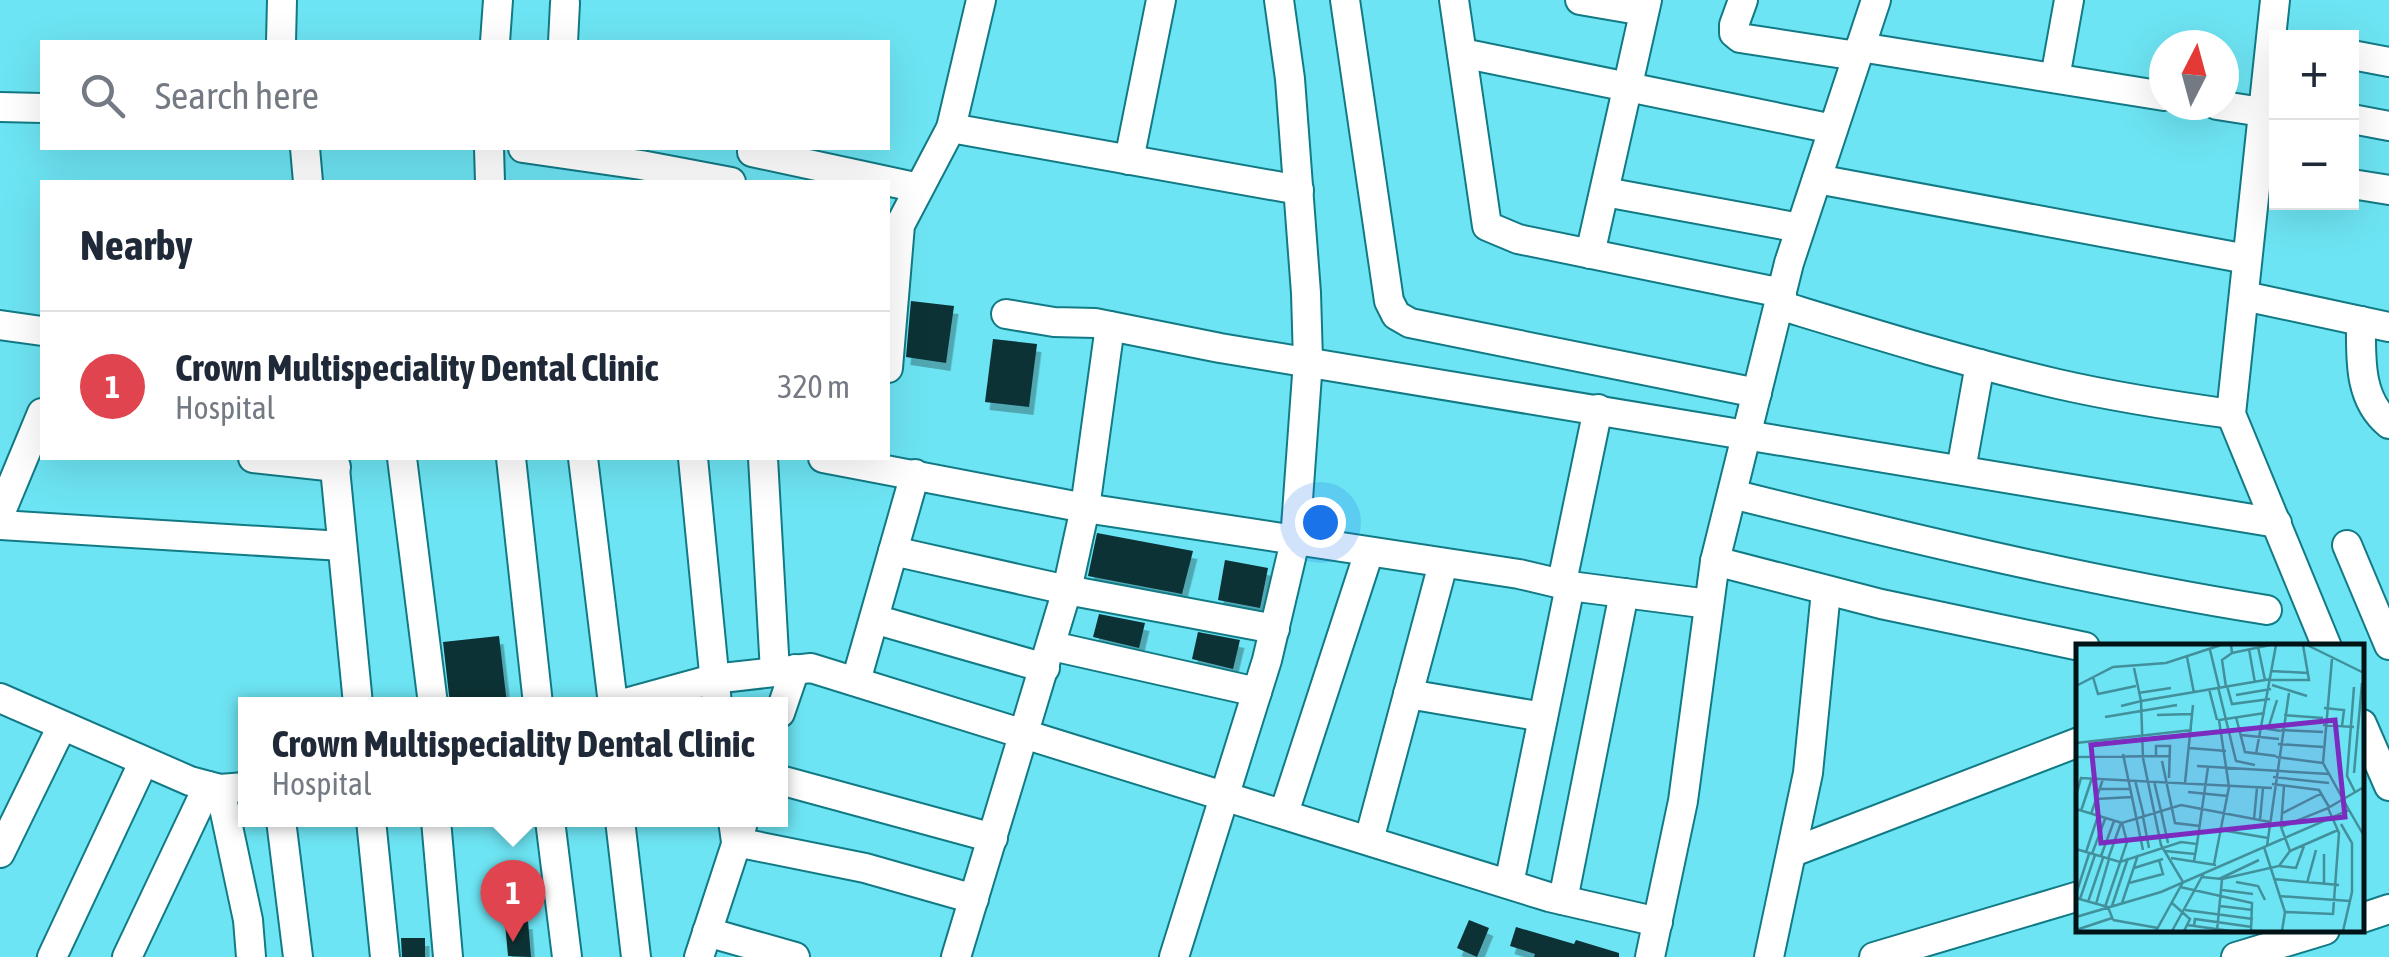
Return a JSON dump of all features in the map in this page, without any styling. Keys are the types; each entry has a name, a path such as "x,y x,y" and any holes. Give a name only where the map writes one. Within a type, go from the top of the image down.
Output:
{"street":[{"path":"281,40 282,0"},
{"path":"495,40 498,0"},
{"path":"890,344 900,225 951,128 981,0"},
{"path":"1128,160 1160,0"},
{"path":"1178,956 1275,629 1295,541 1308,360 1299,190 1279,0"},
{"path":"1345,0 1389,301 1396,315 1410,323 1757,393"},
{"path":"1454,0 1487,226 1518,240 1780,299 1980,364 2141,401 2231,414"},
{"path":"1580,0 1645,5 1635,42 1630,88 1590,254"},
{"path":"1743,0 1734,25 1734,34 1740,38 2149,94"},
{"path":"1650,957 1684,801 1715,561 1800,228 1876,0"},
{"path":"2055,78 2070,0"},
{"path":"2274,30 2275,0"},
{"path":"563,40 566,3"},
{"path":"1462,53 1833,129"},
{"path":"2359,56 2389,62"},
{"path":"2239,106 2267,107 2266,169 2247,258 2231,414 2326,644"},
{"path":"0,107 40,108"},
{"path":"2357,120 2389,126"},
{"path":"951,128 1299,190"},
{"path":"305,150 308,180"},
{"path":"489,150 490,180"},
{"path":"744,180 752,150 885,180"},
{"path":"556,151 618,154 723,180"},
{"path":"1817,178 2247,258"},
{"path":"890,181 920,188"},
{"path":"2359,185 2389,190"},
{"path":"1605,192 1800,228"},
{"path":"2244,296 2389,327"},
{"path":"1006,314 1110,326 2277,523"},
{"path":"2361,321 2362,376 2380,416 2389,424"},
{"path":"0,326 40,332"},
{"path":"956,957 1068,590 1085,508 1110,326"},
{"path":"1961,470 1980,364"},
{"path":"1508,884 1543,717 1598,408"},
{"path":"0,514 40,426"},
{"path":"294,460 335,462 357,697"},
{"path":"402,460 432,697"},
{"path":"511,460 537,697"},
{"path":"584,460 612,697"},
{"path":"693,460 715,692"},
{"path":"763,460 785,670 782,697"},
{"path":"873,461 915,474 1085,508 1710,604"},
{"path":"856,681 915,474"},
{"path":"1732,494 1926,543 2160,593 2267,610"},
{"path":"0,525 342,546"},
{"path":"2346,545 2389,645"},
{"path":"893,551 1068,590 1275,629"},
{"path":"1284,813 1369,552"},
{"path":"1715,561 1826,591 2076,645"},
{"path":"1368,840 1443,564"},
{"path":"1770,957 1808,773 1826,591"},
{"path":"1563,900 1624,593"},
{"path":"874,619 1049,657 1256,692"},
{"path":"676,697 715,692 785,670 811,668 1508,884 1658,922"},
{"path":"1408,694 1543,717"},
{"path":"0,698 143,763 224,787"},
{"path":"0,853 62,726"},
{"path":"2364,730 2381,782"},
{"path":"1793,852 2076,743"},
{"path":"52,957 143,763"},
{"path":"788,782 992,838"},
{"path":"128,957 224,787"},
{"path":"224,787 251,957"},
{"path":"282,827 298,957"},
{"path":"372,827 385,957"},
{"path":"437,827 448,957"},
{"path":"551,827 567,957"},
{"path":"621,827 636,957"},
{"path":"794,957 703,944 738,827 974,899"},
{"path":"1874,957 2076,897"},
{"path":"2364,917 2389,910"},
{"path":"2236,957 2271,944 2313,941"}],"building":[{"path":"911,301 954,306 946,363 906,357"},
{"path":"993,339 1037,344 1029,407 985,402"},
{"path":"1097,533 1193,551 1182,594 1088,576"},
{"path":"1225,560 1268,568 1260,608 1218,600"},
{"path":"1099,614 1145,623 1139,648 1093,637"},
{"path":"1198,632 1240,640 1233,669 1192,659"},
{"path":"499,636 506,697 449,697 443,642"},
{"path":"1469,920 1489,928 1477,957 1457,948"},
{"path":"528,921 531,957 508,956 505,923"},
{"path":"1516,927 1574,944 1576,940 1619,953 1619,957 1534,957 1535,954 1510,946"},
{"path":"401,938 425,938 425,957 402,957"}],"place":[{"name":"Crown Multispeciality Dental Clinic","path":"513,942"}]}
